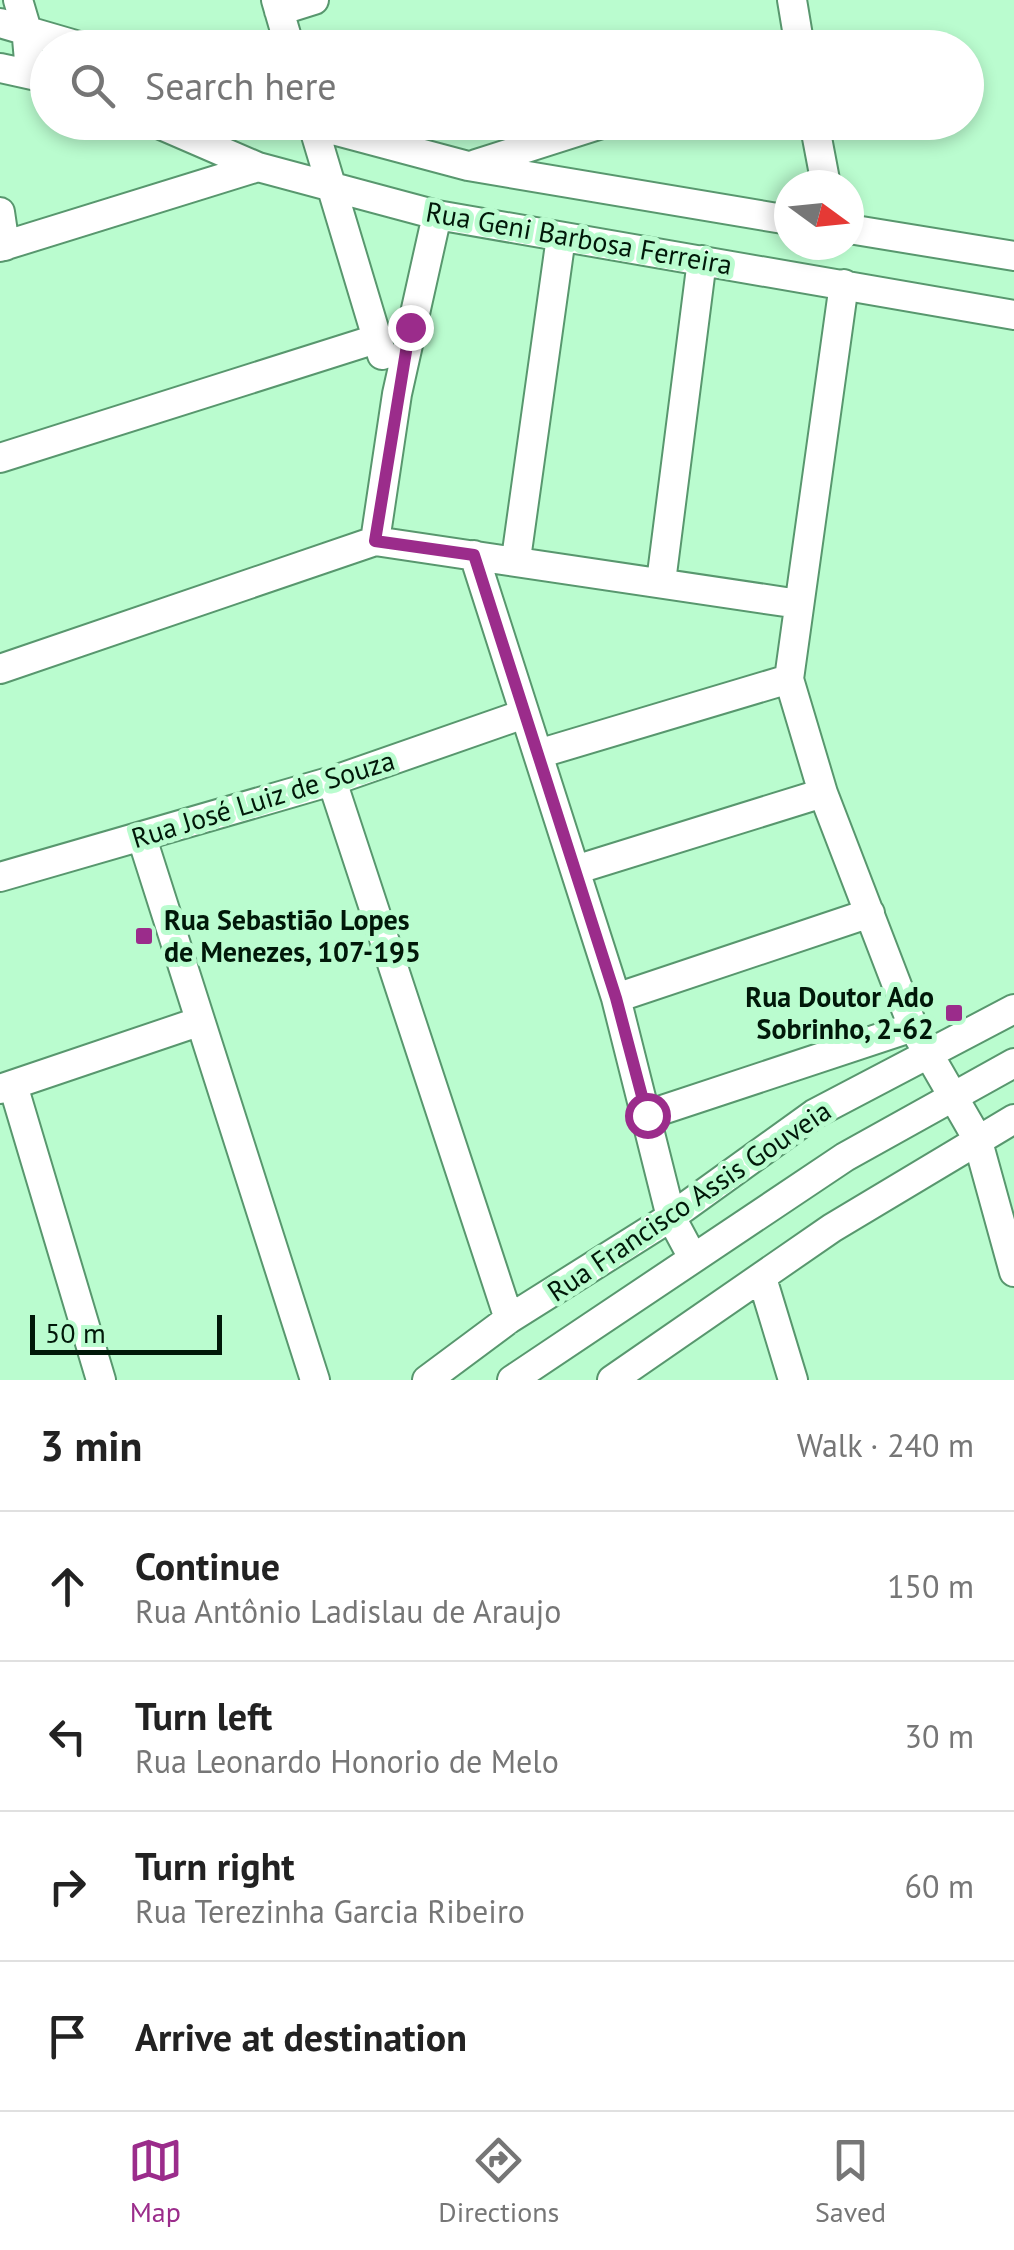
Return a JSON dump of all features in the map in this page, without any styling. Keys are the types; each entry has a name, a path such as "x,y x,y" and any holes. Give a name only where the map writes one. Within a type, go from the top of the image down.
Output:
{"street":[{"path":"284,30 277,6 314,0"},
{"path":"792,0 797,30"},
{"path":"15,17 45,30"},
{"path":"15,17 30,55"},
{"path":"0,68 30,74"},
{"name":"Rua Geni Barbosa Ferreira","path":"196,140 258,167 437,215 1014,314"},
{"path":"315,140 376,339 397,394"},
{"name":"Rua Geni Barbosa Ferreira","path":"370,140 468,166 774,217"},
{"path":"468,166 551,140"},
{"path":"817,140 823,170"},
{"path":"0,212 2,246 258,167"},
{"path":"375,541 397,394 437,215"},
{"path":"864,231 1014,256"},
{"path":"516,559 561,238"},
{"path":"661,582 702,260"},
{"path":"844,284 789,679 823,792 913,1027 977,1138 1014,1272"},
{"path":"0,458 376,339"},
{"path":"0,668 375,541 798,604"},
{"path":"474,555 616,998 671,1217 694,1258"},
{"path":"538,754 789,679"},
{"name":"Rua José Luiz de Souza","path":"0,877 332,781 524,714"},
{"path":"332,781 508,1320"},
{"path":"575,870 823,792"},
{"path":"142,838 315,1380"},
{"path":"616,998 870,913"},
{"name":"Rua Francisco Assis Gouveia","path":"428,1380 508,1320 671,1217 814,1114 1014,1009"},
{"path":"101,1380 6,1087 198,1022"},
{"path":"647,1115 913,1027"},
{"name":"Rua Francisco Assis Gouveia","path":"512,1380 844,1157 1014,1063"},
{"path":"612,1380 832,1228 1014,1119"},
{"path":"762,1278 793,1380"}],"place":[{"name":"Rua Sebastião Lopes de Menezes, 107-195","path":"144,936"},
{"name":"Rua Doutor Ado Sobrinho, 2-62","path":"954,1013"}],"route":[{"path":"410,327 375,541 474,555 616,998 647,1115"}]}
